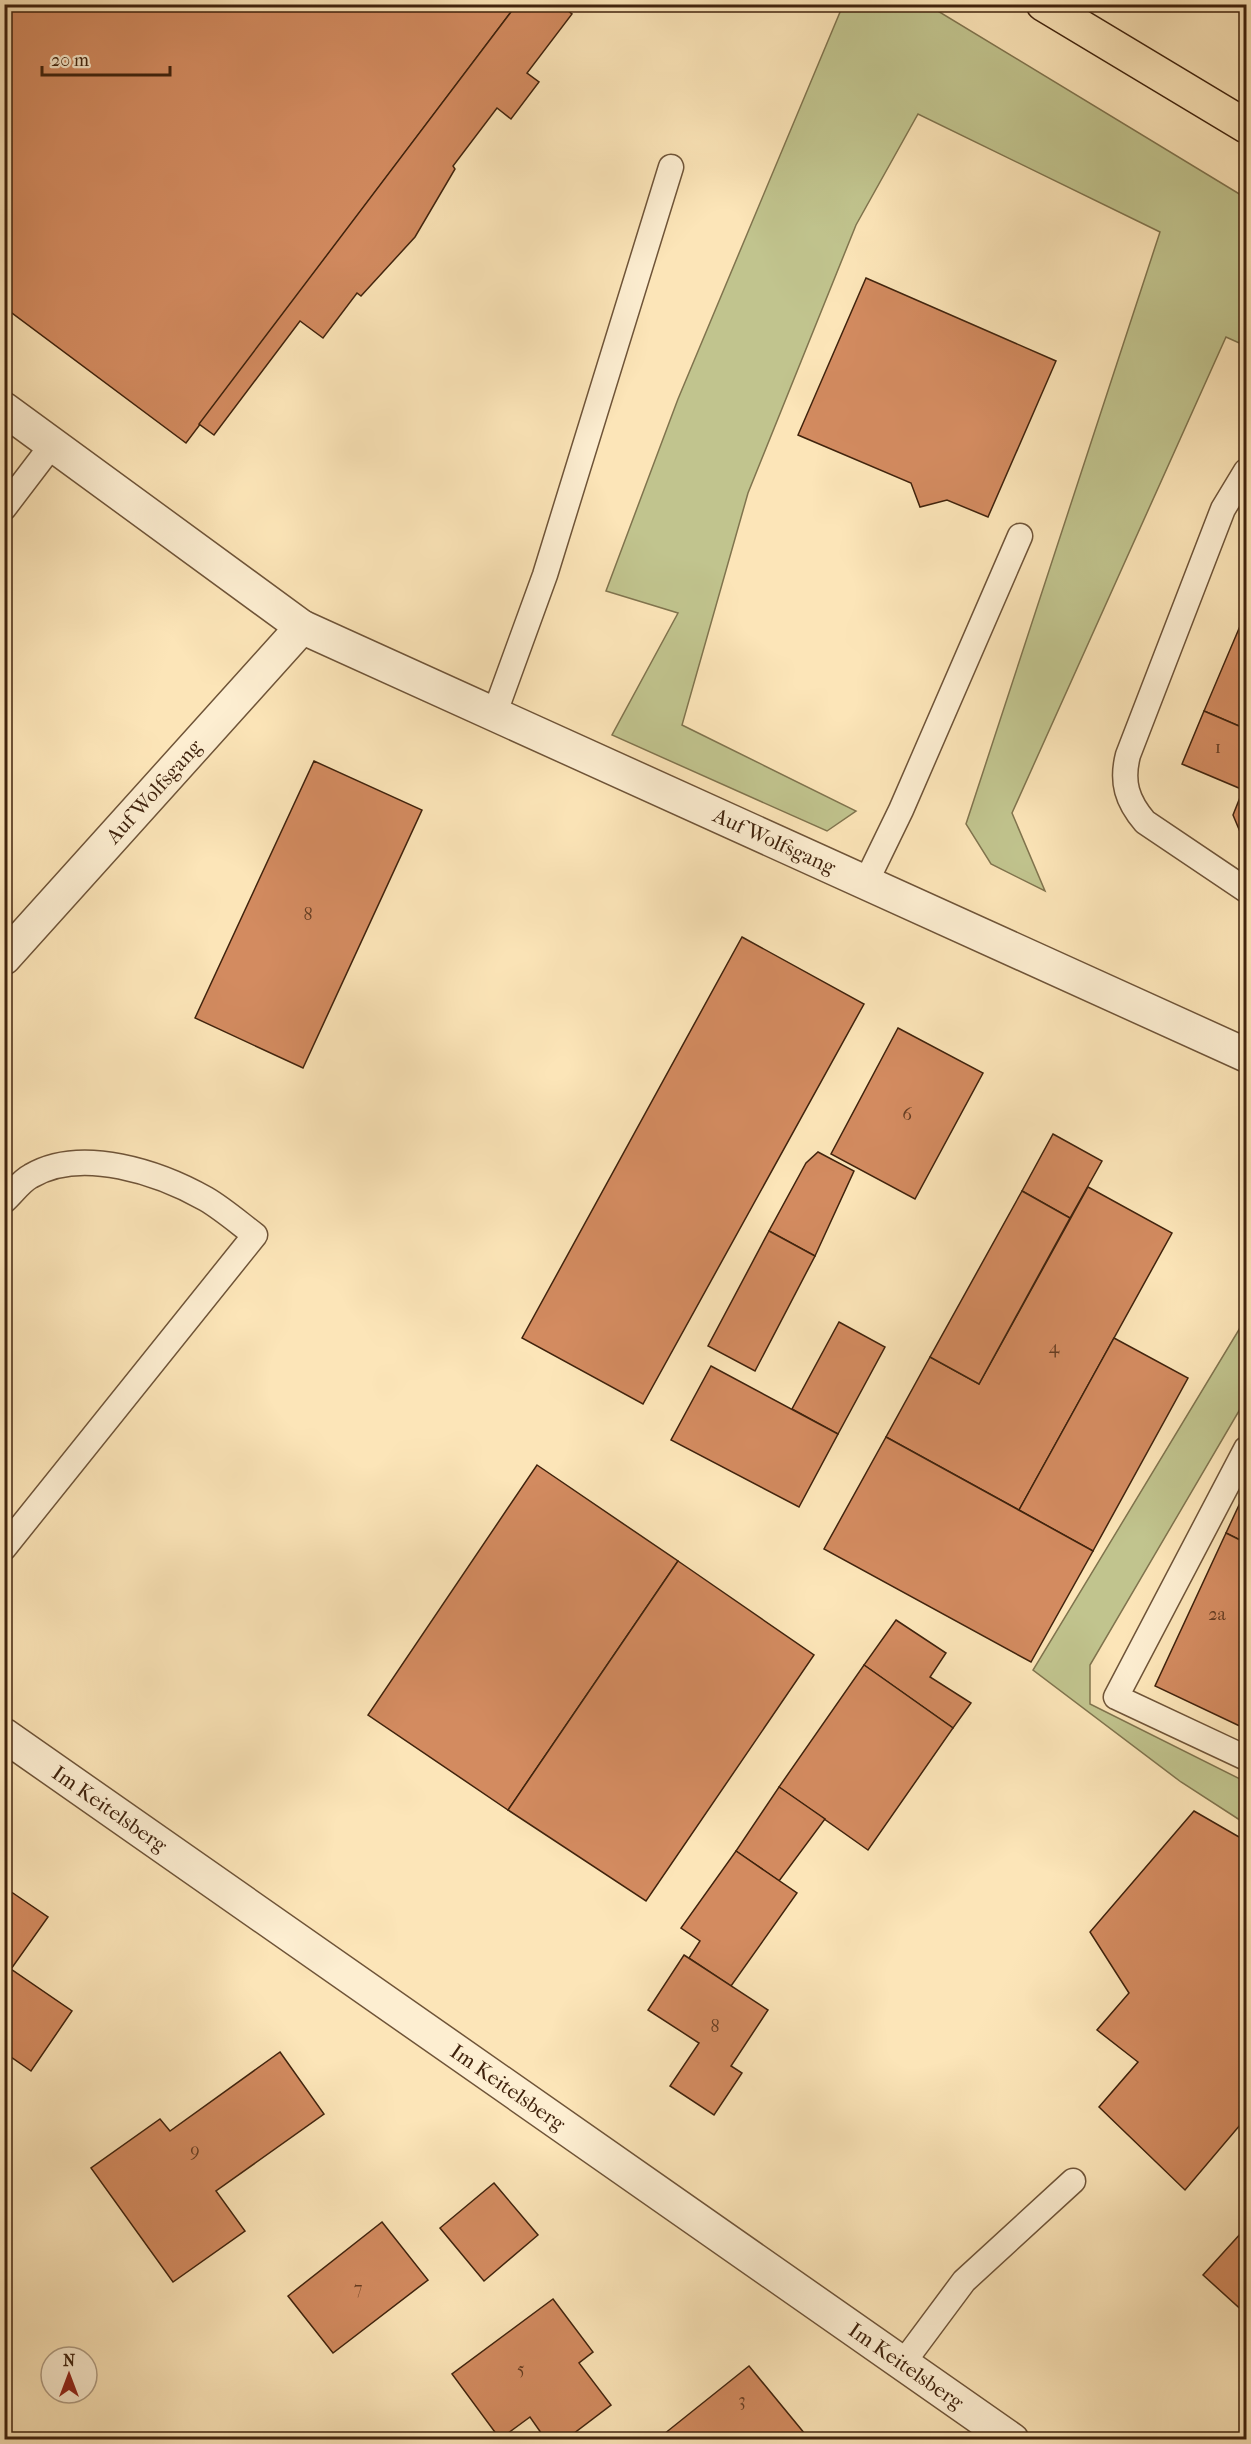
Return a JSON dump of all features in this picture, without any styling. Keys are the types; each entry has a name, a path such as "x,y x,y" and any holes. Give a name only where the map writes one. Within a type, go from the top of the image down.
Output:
{"highway":[{"path":"1043,4 1246,126"},
{"path":"1183,89 1246,110"}],"street":[{"name":"Auf Wolfsgang","path":"4,409 302,627 1246,1055"},
{"name":"Auf Wolfsgang","path":"4,958 302,627"},
{"name":"Im Keitelsberg","path":"4,1735 1012,2439"}],"lane":[{"path":"494,715 545,575 671,167"},
{"path":"4,508 21,489 52,445"},
{"path":"1246,471 1223,510 1199,567 1128,755 1124,781 1134,810 1145,822 1246,890"},
{"path":"865,884 901,810 1020,536"},
{"path":"4,1201 29,1177 50,1167 106,1163 145,1172 176,1184 208,1200 255,1235 4,1548"},
{"path":"1246,1449 1116,1697 1246,1758"},
{"path":"903,2363 964,2281 1073,2181"}],"green space":[{"path":"843,5 928,5 1246,198 1246,346 1226,337 1012,813 1045,891 991,864 966,824 1160,232 918,114 856,225 748,493 682,725 856,811 827,831 612,735 678,613 606,591 678,399"},
{"path":"1246,1318 1246,1399 1090,1665 1090,1704 1246,1782 1246,1824 1181,1782 1033,1670"}],"building":[{"path":"4,4 517,4 186,443 4,307"},
{"path":"517,4 559,4 572,14 527,73 539,82 511,119 497,108 453,166 455,169 415,237 361,296 357,293 323,338 300,321 214,435 199,424"},
{"path":"866,278 1056,361 988,517 947,500 920,507 911,483 798,435"},
{"path":"1246,612 1246,729 1204,711"},
{"path":"1204,711 1246,729 1246,791 1182,764"},
{"path":"314,761 422,810 303,1068 195,1018"},
{"path":"1243,790 1246,791 1246,846 1233,815"},
{"path":"742,937 864,1004 643,1404 522,1338"},
{"path":"898,1028 983,1073 915,1199 831,1154"},
{"path":"1053,1134 1102,1161 1070,1218 1022,1191"},
{"path":"818,1152 854,1171 815,1256 769,1231 806,1163"},
{"path":"1088,1187 1172,1233 1019,1510 886,1437 930,1357 979,1384"},
{"path":"1022,1191 1070,1218 979,1384 930,1357"},
{"path":"769,1231 815,1256 755,1371 708,1346"},
{"path":"839,1322 885,1347 838,1434 792,1409"},
{"path":"1114,1338 1188,1378 1093,1551 1019,1510"},
{"path":"711,1366 838,1434 799,1507 671,1440"},
{"path":"886,1437 1093,1551 1031,1662 824,1549"},
{"path":"537,1465 678,1561 508,1810 368,1715"},
{"path":"1246,1490 1246,1543 1226,1533"},
{"path":"1226,1533 1246,1543 1246,1729 1155,1686"},
{"path":"678,1561 814,1655 646,1901 508,1810"},
{"path":"896,1620 946,1653 930,1677 971,1703 953,1728 864,1665"},
{"path":"864,1665 953,1728 868,1850 779,1787"},
{"path":"779,1787 825,1819 779,1881 736,1851"},
{"path":"1194,1811 1246,1841 1246,2118 1185,2190 1099,2107 1138,2062 1097,2030 1129,1993 1090,1932"},
{"path":"736,1851 797,1893 731,1986 689,1958 700,1941 681,1928"},
{"path":"4,1887 48,1917 11,1969 72,2011 31,2071 4,2052"},
{"path":"684,1955 768,2010 731,2066 742,2073 714,2115 670,2086 699,2043 648,2010"},
{"path":"280,2052 324,2114 216,2191 245,2231 173,2282 91,2168 160,2119 170,2131"},
{"path":"494,2183 538,2235 484,2281 440,2228"},
{"path":"382,2222 428,2280 333,2353 288,2296"},
{"path":"1242,2232 1246,2235 1246,2314 1203,2275"},
{"path":"553,2299 593,2352 579,2363 611,2405 565,2440 546,2440 530,2417 500,2439 452,2374"},
{"path":"749,2366 810,2440 669,2440 664,2434"}]}
